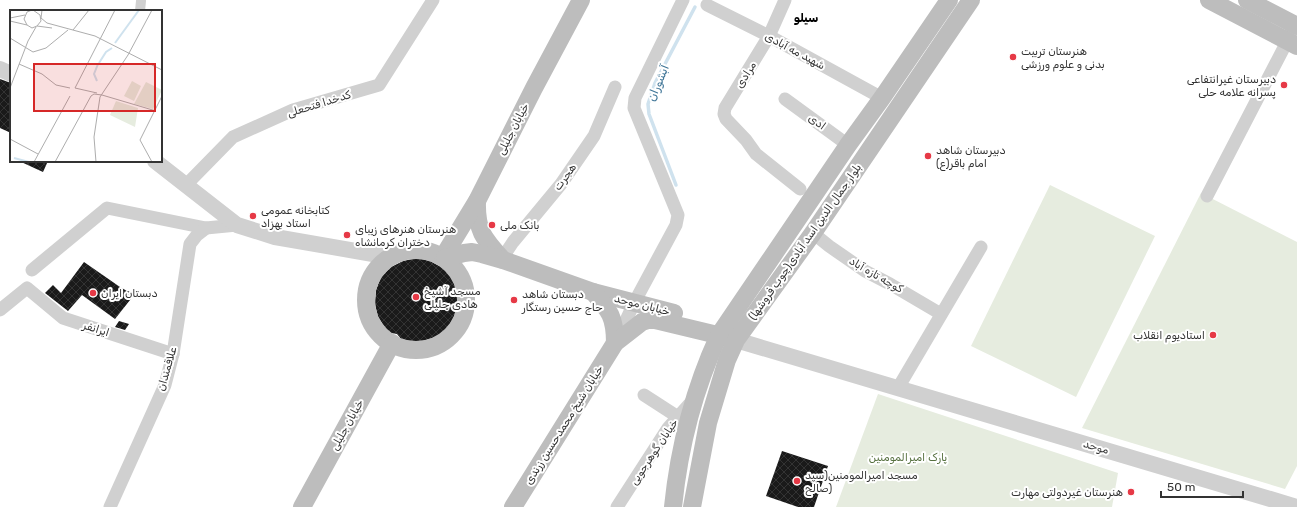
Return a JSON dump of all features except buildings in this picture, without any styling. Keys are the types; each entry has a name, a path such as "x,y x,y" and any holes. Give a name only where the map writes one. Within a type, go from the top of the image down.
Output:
{"main road":[{"name":"خیابان جلیلی","path":"444,258 477,201 534,88 581,0"},
{"name":"بلوار جمال الدین اسد آبادی(چوب فروشها)","path":"696,505 708,423 728,360 731,333 848,145 949,0"},
{"name":"بلوار جمال الدین اسد آبادی(چوب فروشها)","path":"673,507 689,415 710,355 731,333 813,233 971,0"},
{"path":"1209,0 1294,34"},
{"path":"1247,0 1294,34"},
{"path":"477,201 476,216 478,224 486,240 503,260"},
{"path":"418,250 432,252 444,258 459,272 465,286 467,300 464,315 458,328 448,339 435,346 420,350 406,349 392,344 380,334 372,322 367,308 366,294 370,279 379,267 390,257 403,251 418,250"},
{"name":"خیابان موحد","path":"444,258 472,252 503,260 593,292 731,333"},
{"path":"593,292 607,307 613,319 615,344"},
{"name":"خیابان موحد","path":"655,320 731,333"},
{"name":"خیابان شیخ محمدحسین زرندی","path":"513,507 615,344 642,322 655,320"},
{"name":"خیابان جلیلی","path":"302,507 392,344"}],"street":[{"path":"140,10 141,0"},
{"path":"615,344 634,303 676,225 678,215 634,108 635,98 683,0"},
{"name":"مرادی","path":"785,0 769,36 725,108 724,114 726,119 756,154 800,189"},
{"name":"کدخدا فتحعلی","path":"186,185 233,137 293,110 379,85 432,2"},
{"name":"شهید مه آبادی","path":"707,5 769,36 882,98"},
{"path":"1207,196 1294,34"},
{"path":"0,69 10,74"},
{"name":"هجرت","path":"503,260 513,242 561,184 594,136 615,86"},
{"name":"ادی","path":"785,99 848,145"},
{"path":"155,162 237,225 274,237 390,257"},
{"path":"32,270 108,208 206,228 237,225"},
{"name":"علاقمندان","path":"110,507 164,385 173,354 190,244 196,235 206,228"},
{"name":"کوچه تازه آباد","path":"813,233 865,271 941,314"},
{"path":"898,388 981,248"},
{"name":"ایرانفر","path":"0,310 27,288 63,318 173,354"},
{"name":"موحد","path":"731,333 898,388 1295,505"},
{"path":"644,394 678,417"},
{"name":"خیابان گوهرجویی","path":"617,507 668,428 694,399"}],"green space":[{"path":"1050,185 1155,236 1076,397 971,346"},
{"name":"استادیوم انقلاب","path":"1201,193 1297,242 1297,466 1285,489 1082,428"},
{"name":"پارک امیرالمومنین","path":"878,394 1118,473 1112,507 836,507"}],"waterway":[{"name":"آبشوران","path":"676,185 649,114 648,104 655,83 695,7"}],"place":[{"name":"هنرستان تربیت بدنی و علوم ورزشی","path":"1013,57"},
{"name":"دبیرستان غیرانتفاعی پسرانه علامه حلی","path":"1284,85"},
{"name":"دبیرستان شاهد امام باقر(ع)","path":"928,156"},
{"name":"کتابخانه عمومی استاد بهزاد","path":"253,216"},
{"name":"بانک ملی","path":"492,225"},
{"name":"هنرستان هنرهای زیبای دختران کرمانشاه","path":"347,235"},
{"name":"دبستان ایران","path":"93,293"},
{"name":"مسجد آشیخ هادی جلیلی","path":"416,297"},
{"name":"دبستان شاهد حاج حسین رستگار","path":"514,300"},
{"name":"استادیوم انقلاب","path":"1213,335"},
{"name":"مسجد امیرالمومنین(سید صالح)","path":"797,481"},
{"name":"هنرستان غیردولتی مهارت","path":"1131,492"}],"district":[{"name":"سیلو","path":"806,18"}]}
